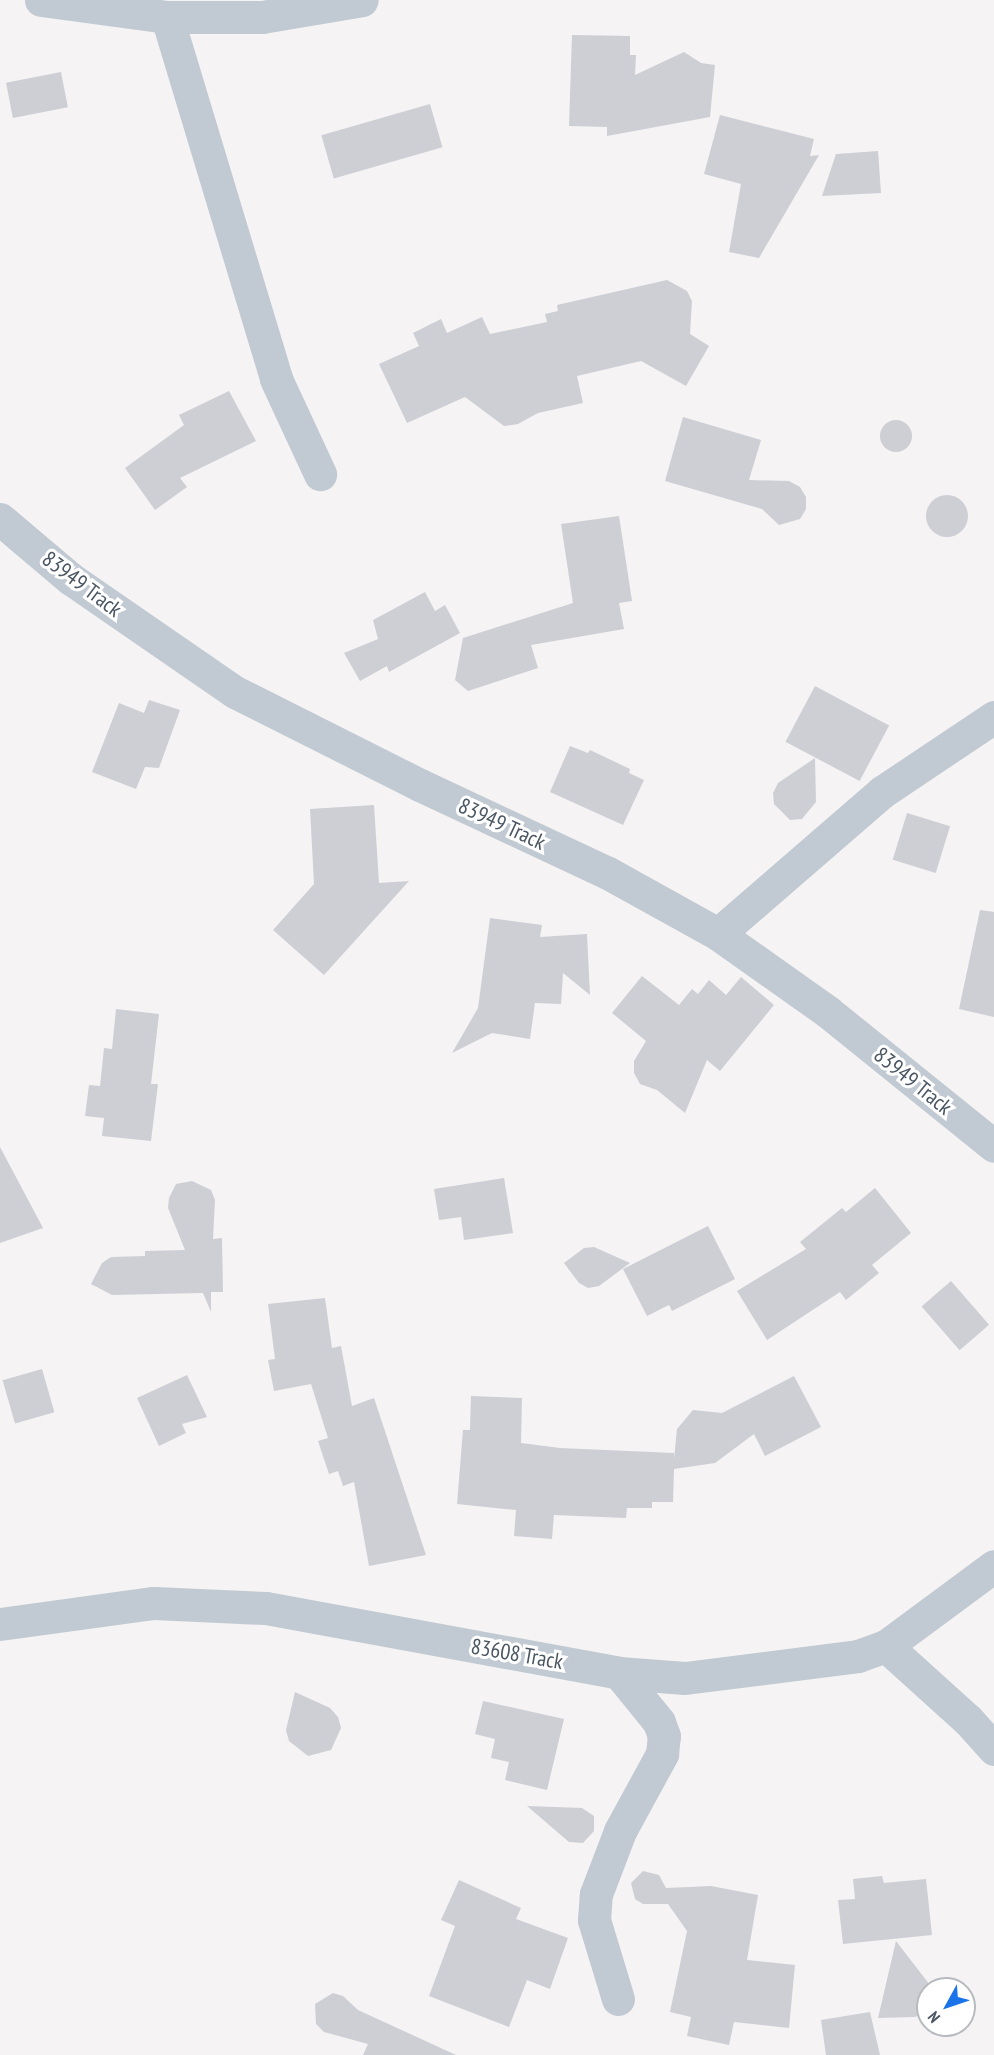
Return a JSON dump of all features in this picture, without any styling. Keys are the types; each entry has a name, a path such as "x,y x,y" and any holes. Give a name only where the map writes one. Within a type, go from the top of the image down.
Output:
{"street":[{"path":"41,0 168,17 262,17 362,0"},
{"path":"168,17 276,379 320,474"},
{"name":"83949 Track","path":"0,519 71,579 235,692 420,785 608,873 718,934 828,1012 994,1146"},
{"path":"718,934 882,792 994,717"},
{"name":"83608 Track","path":"0,1623 154,1603 266,1608 619,1673 685,1678 858,1656 885,1646 994,1566"},
{"path":"885,1646 968,1720 994,1749"},
{"path":"618,1999 594,1920 596,1894 620,1831 662,1754 664,1736 659,1722 619,1673"}],"building":[{"path":"572,35 630,36 630,55 636,55 635,75 684,52 701,63 715,65 710,117 607,136 607,127 569,126"},
{"path":"61,72 68,107 13,118 6,83"},
{"path":"430,104 442,147 334,178 321,135"},
{"path":"720,115 814,139 810,156 819,155 759,258 729,252 741,184 704,174"},
{"path":"878,151 881,193 822,196 836,154"},
{"path":"667,280 687,291 692,301 690,334 709,346 686,386 641,361 577,376 583,403 538,413 518,424 504,426 465,397 407,423 379,364 419,346 413,333 441,319 447,333 482,317 490,334 547,322 545,314 558,311 557,305"},
{"path":"229,391 256,441 180,478 187,487 155,510 125,468 184,425 179,415"},
{"path":"683,417 761,440 749,480 789,481 800,487 806,497 806,509 800,519 779,525 762,509 665,481"},
{"path":"896,420 908,424 912,436 908,448 896,452 884,448 880,436 884,424"},
{"path":"947,495 962,501 968,516 962,531 947,537 932,531 926,516 932,501"},
{"path":"619,516 632,601 619,603 624,629 531,645 538,668 468,691 455,680 463,638 573,603 561,524"},
{"path":"425,592 435,611 445,605 460,633 389,672 387,666 360,681 344,653 378,639 373,620"},
{"path":"815,686 889,725 860,781 785,742"},
{"path":"149,700 180,710 159,768 145,767 136,789 92,772 119,703 144,713"},
{"path":"570,746 588,753 590,750 630,769 629,773 644,780 623,825 550,792"},
{"path":"815,758 816,802 802,819 790,820 774,804 773,793 778,783"},
{"path":"374,805 379,883 409,881 324,975 273,930 314,884 310,809"},
{"path":"907,813 950,826 936,873 893,860"},
{"path":"980,910 994,912 994,1017 959,1009"},
{"path":"490,918 542,925 540,937 587,934 590,995 563,973 561,1004 535,1003 530,1039 492,1033 452,1053 478,1008"},
{"path":"642,976 679,1005 692,989 698,994 709,980 726,995 741,977 774,1005 720,1071 707,1060 685,1113 657,1090 640,1084 634,1073 634,1061 646,1041 612,1013"},
{"path":"116,1009 159,1014 151,1084 158,1084 151,1141 102,1136 104,1118 85,1116 89,1085 100,1086 104,1048 112,1049"},
{"path":"0,1147 43,1228 0,1243"},
{"path":"504,1178 513,1233 464,1240 461,1217 439,1220 434,1189"},
{"path":"192,1181 211,1190 215,1200 213,1239 222,1238 223,1292 211,1292 211,1312 203,1293 112,1295 91,1284 102,1263 111,1257 145,1256 145,1251 185,1250 168,1208 169,1198 176,1184"},
{"path":"875,1188 911,1233 872,1265 879,1273 846,1300 840,1292 767,1340 737,1291 806,1249 800,1242 842,1208 846,1212"},
{"path":"708,1226 735,1279 672,1311 669,1305 647,1316 623,1269"},
{"path":"594,1247 630,1263 599,1286 588,1288 579,1283 564,1263 584,1248"},
{"path":"951,1281 989,1325 960,1350 922,1307"},
{"path":"325,1298 332,1348 341,1346 352,1406 374,1398 426,1555 369,1566 354,1482 343,1486 338,1471 329,1474 318,1441 328,1438 311,1384 274,1391 268,1360 275,1359 268,1304"},
{"path":"42,1369 54,1412 15,1424 3,1380"},
{"path":"187,1375 207,1417 182,1424 186,1433 159,1446 137,1398"},
{"path":"794,1376 821,1427 765,1456 754,1434 715,1463 674,1469 673,1502 652,1502 652,1508 627,1508 626,1518 554,1515 552,1539 514,1536 516,1510 457,1504 463,1430 470,1430 471,1396 522,1398 521,1443 560,1448 674,1453 674,1459 677,1429 693,1410 722,1413"},
{"path":"295,1692 330,1708 338,1717 341,1728 331,1750 308,1756 289,1741 286,1730"},
{"path":"483,1701 564,1719 547,1790 505,1780 509,1762 491,1758 495,1739 475,1734"},
{"path":"527,1806 582,1808 594,1816 594,1831 583,1843 569,1842"},
{"path":"643,1871 659,1875 666,1888 711,1886 758,1895 747,1960 795,1965 789,2028 734,2022 729,2045 687,2036 691,2017 670,2012 687,1931 668,1904 643,1904 635,1899 631,1883"},
{"path":"882,1876 884,1883 926,1879 932,1935 843,1944 838,1900 855,1899 853,1879"},
{"path":"459,1880 521,1908 516,1919 568,1938 550,1989 527,1980 509,2027 429,1996 455,1926 441,1920"},
{"path":"896,1941 924,1977 916,1977 916,2017 878,2018"},
{"path":"333,1993 343,1996 358,2010 456,2055 363,2055 368,2044 324,2032 316,2024 315,2004"},
{"path":"870,2012 880,2055 826,2055 821,2020"}]}
